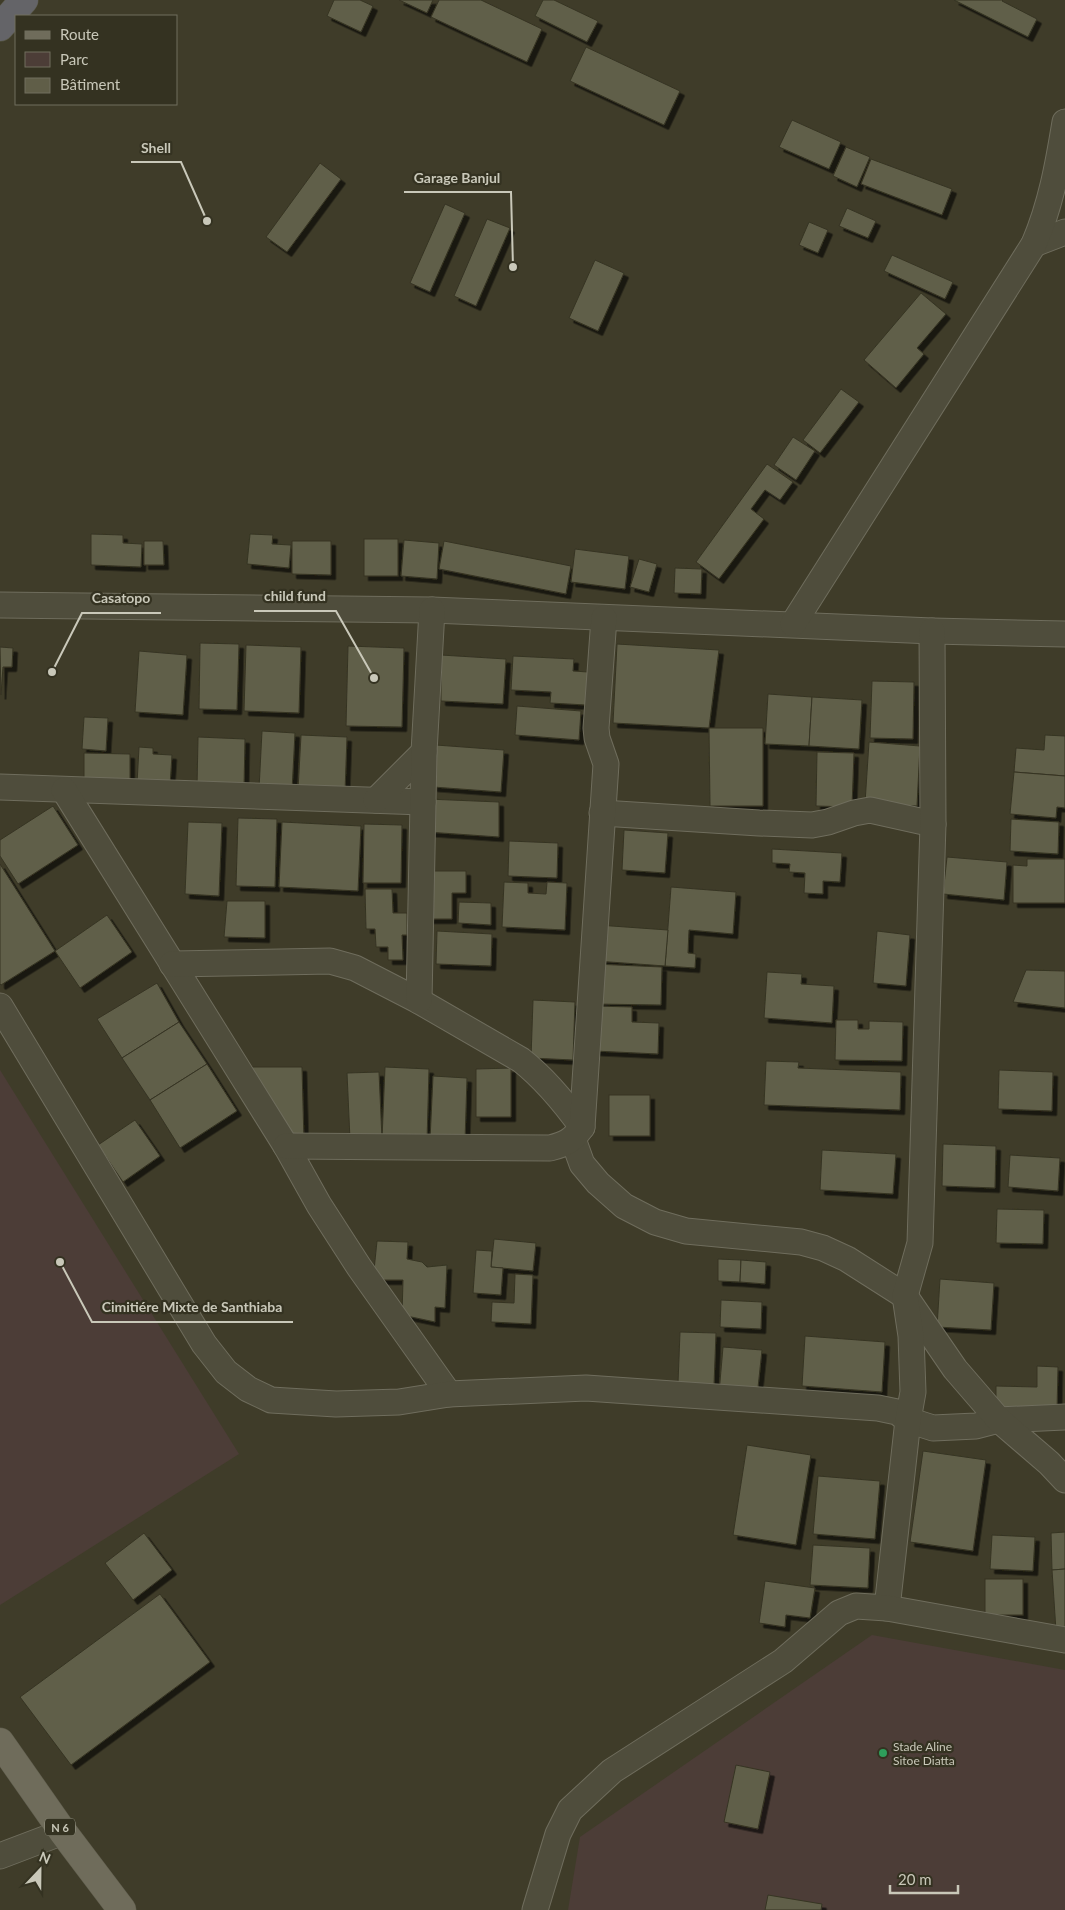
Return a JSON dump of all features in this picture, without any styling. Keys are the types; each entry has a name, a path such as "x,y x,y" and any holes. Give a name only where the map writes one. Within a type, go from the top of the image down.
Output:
{"highway":[{"path":"0,27 24,0"}],"main road":[{"name":"N 6","path":"0,1742 63,1832 122,1910"}],"street":[{"path":"793,624 1034,244 1046,215 1057,174 1065,122"},
{"path":"1034,244 1065,232"},
{"path":"0,605 432,610 932,631 1065,634"},
{"path":"419,1001 424,752 432,610"},
{"path":"604,618 596,728 597,738 606,764 577,1133 582,1164 598,1183 624,1206 655,1222 686,1231 801,1242 823,1248 847,1259 905,1296 955,1368 999,1420 1049,1463 1065,1480"},
{"path":"888,1608 908,1420 913,1392 911,1336 905,1296 920,1243 933,824 932,631"},
{"path":"376,800 424,752"},
{"path":"0,787 423,802"},
{"path":"64,790 286,1146 319,1205 359,1267 449,1394"},
{"path":"602,813 812,825 870,810 933,824"},
{"path":"172,964 330,962 356,968 419,1001 521,1060 533,1069 562,1100 577,1133"},
{"path":"0,1006 204,1344 226,1372 248,1389 271,1400 336,1404 399,1402 449,1394 586,1388 878,1408 897,1412 908,1420 933,1428 976,1426 999,1420 1065,1417"},
{"path":"286,1146 550,1148 563,1145 577,1133"},
{"path":"535,1910 558,1834 570,1810 612,1771 783,1661 839,1613 856,1606 888,1608 1065,1640"},
{"path":"0,1856 63,1832"}],"green space":[{"path":"0,1070 239,1454 0,1605"},
{"name":"Stade Aline Sitoe Diatta","path":"872,1635 1065,1670 1065,1910 568,1910 580,1837"}],"building":[{"path":"334,0 360,0 373,6 361,32 327,16"},
{"path":"399,0 433,0 427,13"},
{"path":"439,0 481,0 542,29 527,62 431,17"},
{"path":"543,0 554,0 598,21 587,42 535,16"},
{"path":"954,0 1003,0 1037,19 1028,37"},
{"path":"586,47 680,91 664,125 570,81"},
{"path":"792,120 841,142 829,169 779,147"},
{"path":"846,147 870,157 857,187 833,176"},
{"path":"871,159 952,189 942,215 861,184"},
{"path":"320,163 341,179 287,252 266,237"},
{"path":"445,204 465,213 430,292 410,283"},
{"path":"847,208 876,221 868,238 839,226"},
{"path":"487,219 510,228 476,306 454,296"},
{"path":"809,222 828,230 818,253 799,245"},
{"path":"892,255 953,282 945,299 884,271"},
{"path":"595,260 624,273 598,331 569,318"},
{"path":"921,293 946,314 917,348 924,354 896,388 864,360"},
{"path":"841,389 859,402 820,453 803,440"},
{"path":"793,437 815,451 796,480 774,465"},
{"path":"767,464 793,482 780,500 765,490 751,509 764,519 719,579 696,562"},
{"path":"91,534 123,535 123,543 142,544 141,567 91,565"},
{"path":"250,534 273,535 272,544 291,545 289,568 247,564"},
{"path":"364,539 398,539 398,576 364,576"},
{"path":"404,540 439,543 437,579 401,576"},
{"path":"144,541 163,541 164,565 144,565"},
{"path":"292,541 331,541 331,575 292,574"},
{"path":"444,541 571,566 566,594 439,569"},
{"path":"575,549 629,556 625,589 571,582"},
{"path":"639,559 657,564 649,592 630,587"},
{"path":"675,568 702,569 701,594 674,593"},
{"path":"200,643 239,644 237,710 199,709"},
{"path":"617,644 719,650 709,728 613,723"},
{"path":"246,645 301,647 299,713 244,711"},
{"path":"348,646 404,648 402,727 346,726"},
{"path":"0,647 13,648 12,667 3,667 1,695"},
{"path":"139,651 187,655 183,715 135,712"},
{"path":"441,655 506,659 503,704 441,701"},
{"path":"513,656 574,659 573,671 588,672 586,705 550,703 551,692 511,690"},
{"path":"872,681 914,682 913,739 870,738"},
{"path":"768,694 812,697 809,746 765,744"},
{"path":"812,697 862,700 859,749 809,746"},
{"path":"517,706 581,711 579,740 515,735"},
{"path":"84,717 108,718 106,751 82,749"},
{"path":"709,728 763,728 763,806 710,806"},
{"path":"262,731 295,733 292,791 259,789"},
{"path":"301,735 347,737 345,792 298,790"},
{"path":"1045,735 1065,736 1065,776 1014,772 1016,748 1044,750"},
{"path":"198,737 245,739 244,788 197,787"},
{"path":"869,742 920,746 917,806 865,803"},
{"path":"436,745 504,750 501,792 433,787"},
{"path":"139,747 153,748 153,754 172,755 170,786 137,784"},
{"path":"817,752 854,753 852,807 816,806"},
{"path":"84,753 130,754 130,784 84,784"},
{"path":"1014,772 1065,776 1065,808 1057,807 1056,818 1010,814"},
{"path":"427,799 499,802 499,837 427,832"},
{"path":"53,806 78,845 18,884 0,856 0,840"},
{"path":"238,818 277,819 275,887 236,886"},
{"path":"1011,819 1059,822 1058,854 1010,851"},
{"path":"188,822 222,823 219,896 185,894"},
{"path":"282,822 361,826 358,891 279,887"},
{"path":"364,824 402,825 401,883 363,883"},
{"path":"624,830 668,833 665,873 622,870"},
{"path":"509,841 558,843 557,878 508,876"},
{"path":"772,849 842,853 840,882 823,881 823,894 804,893 805,873 789,872 790,864 772,863"},
{"path":"947,857 1007,862 1004,900 943,894"},
{"path":"1027,859 1065,859 1065,903 1013,903 1013,865 1027,866"},
{"path":"0,864 55,951 1,985 0,984"},
{"path":"426,871 466,871 466,893 452,893 452,919 425,919"},
{"path":"504,882 528,883 528,893 546,894 547,882 567,883 565,930 502,927"},
{"path":"671,887 736,892 733,934 689,930 688,953 696,954 695,968 665,966"},
{"path":"365,889 392,889 393,913 407,913 407,935 402,935 403,960 388,960 388,947 376,947 375,929 366,929"},
{"path":"227,901 265,901 265,938 224,937"},
{"path":"459,902 491,903 491,925 458,923"},
{"path":"107,915 132,952 80,988 55,951"},
{"path":"598,925 668,930 665,966 596,961"},
{"path":"437,931 492,934 491,966 436,964"},
{"path":"877,931 910,935 906,986 873,983"},
{"path":"594,964 662,967 661,1005 594,1004"},
{"path":"1026,970 1065,971 1065,1008 1013,1002"},
{"path":"767,972 802,974 801,984 834,986 832,1023 764,1018"},
{"path":"157,983 179,1022 122,1058 97,1019"},
{"path":"533,1000 575,1002 573,1060 531,1058"},
{"path":"594,1006 632,1007 632,1022 659,1023 658,1054 594,1051"},
{"path":"836,1020 858,1020 858,1029 869,1029 869,1021 903,1022 902,1061 835,1060"},
{"path":"179,1022 207,1064 150,1100 122,1058"},
{"path":"766,1061 799,1062 798,1068 901,1072 900,1110 764,1105"},
{"path":"207,1064 237,1111 180,1148 150,1100"},
{"path":"249,1067 302,1067 304,1142 286,1139"},
{"path":"385,1067 429,1069 427,1141 382,1139"},
{"path":"511,1068 511,1117 476,1117 476,1069"},
{"path":"999,1070 1053,1072 1052,1111 998,1109"},
{"path":"379,1072 382,1139 350,1140 347,1073"},
{"path":"433,1076 467,1078 465,1141 430,1140"},
{"path":"609,1095 650,1095 650,1136 609,1136"},
{"path":"135,1120 160,1156 123,1182 98,1145"},
{"path":"943,1144 996,1146 995,1188 942,1186"},
{"path":"822,1150 896,1154 893,1194 820,1190"},
{"path":"1010,1155 1060,1158 1058,1191 1008,1187"},
{"path":"997,1209 1044,1210 1043,1244 996,1243"},
{"path":"494,1239 536,1243 533,1271 491,1267"},
{"path":"377,1241 408,1242 407,1259 422,1262 427,1267 447,1265 445,1308 435,1307 435,1322 402,1315 403,1280 373,1280"},
{"path":"476,1250 492,1251 491,1267 503,1268 501,1295 473,1293"},
{"path":"718,1259 741,1260 740,1282 718,1281"},
{"path":"741,1260 766,1262 765,1284 740,1282"},
{"path":"515,1274 533,1275 531,1324 491,1322 492,1302 514,1303"},
{"path":"940,1279 994,1283 991,1330 937,1327"},
{"path":"721,1300 762,1302 761,1329 720,1327"},
{"path":"680,1332 716,1333 714,1385 678,1383"},
{"path":"805,1336 885,1342 882,1392 802,1386"},
{"path":"723,1347 762,1350 757,1397 719,1393"},
{"path":"1037,1366 1058,1367 1057,1411 996,1409 996,1386 1037,1387"},
{"path":"747,1445 811,1455 796,1545 733,1535"},
{"path":"923,1451 986,1460 973,1551 910,1542"},
{"path":"818,1476 880,1481 875,1539 813,1534"},
{"path":"1065,1532 1065,1569 1052,1570 1051,1533"},
{"path":"144,1533 172,1570 133,1600 105,1563"},
{"path":"992,1535 1035,1537 1033,1571 990,1569"},
{"path":"813,1545 870,1548 868,1588 810,1585"},
{"path":"1065,1569 1065,1631 1056,1631 1052,1570"},
{"path":"985,1579 1023,1579 1023,1615 985,1615"},
{"path":"765,1581 815,1588 810,1618 786,1615 785,1627 759,1623"},
{"path":"160,1594 210,1662 71,1765 20,1697"},
{"path":"736,1765 770,1772 758,1829 724,1822"},
{"path":"768,1895 822,1904 821,1910 765,1910"}],"place":[{"name":"Shell","path":"207,221"},
{"name":"Garage Banjul","path":"513,267"},
{"name":"Casatopo","path":"52,672"},
{"name":"child fund","path":"374,678"},
{"name":"Cimitiére Mixte de Santhiaba","path":"60,1262"},
{"name":"Stade Aline Sitoe Diatta","path":"883,1753"}]}
